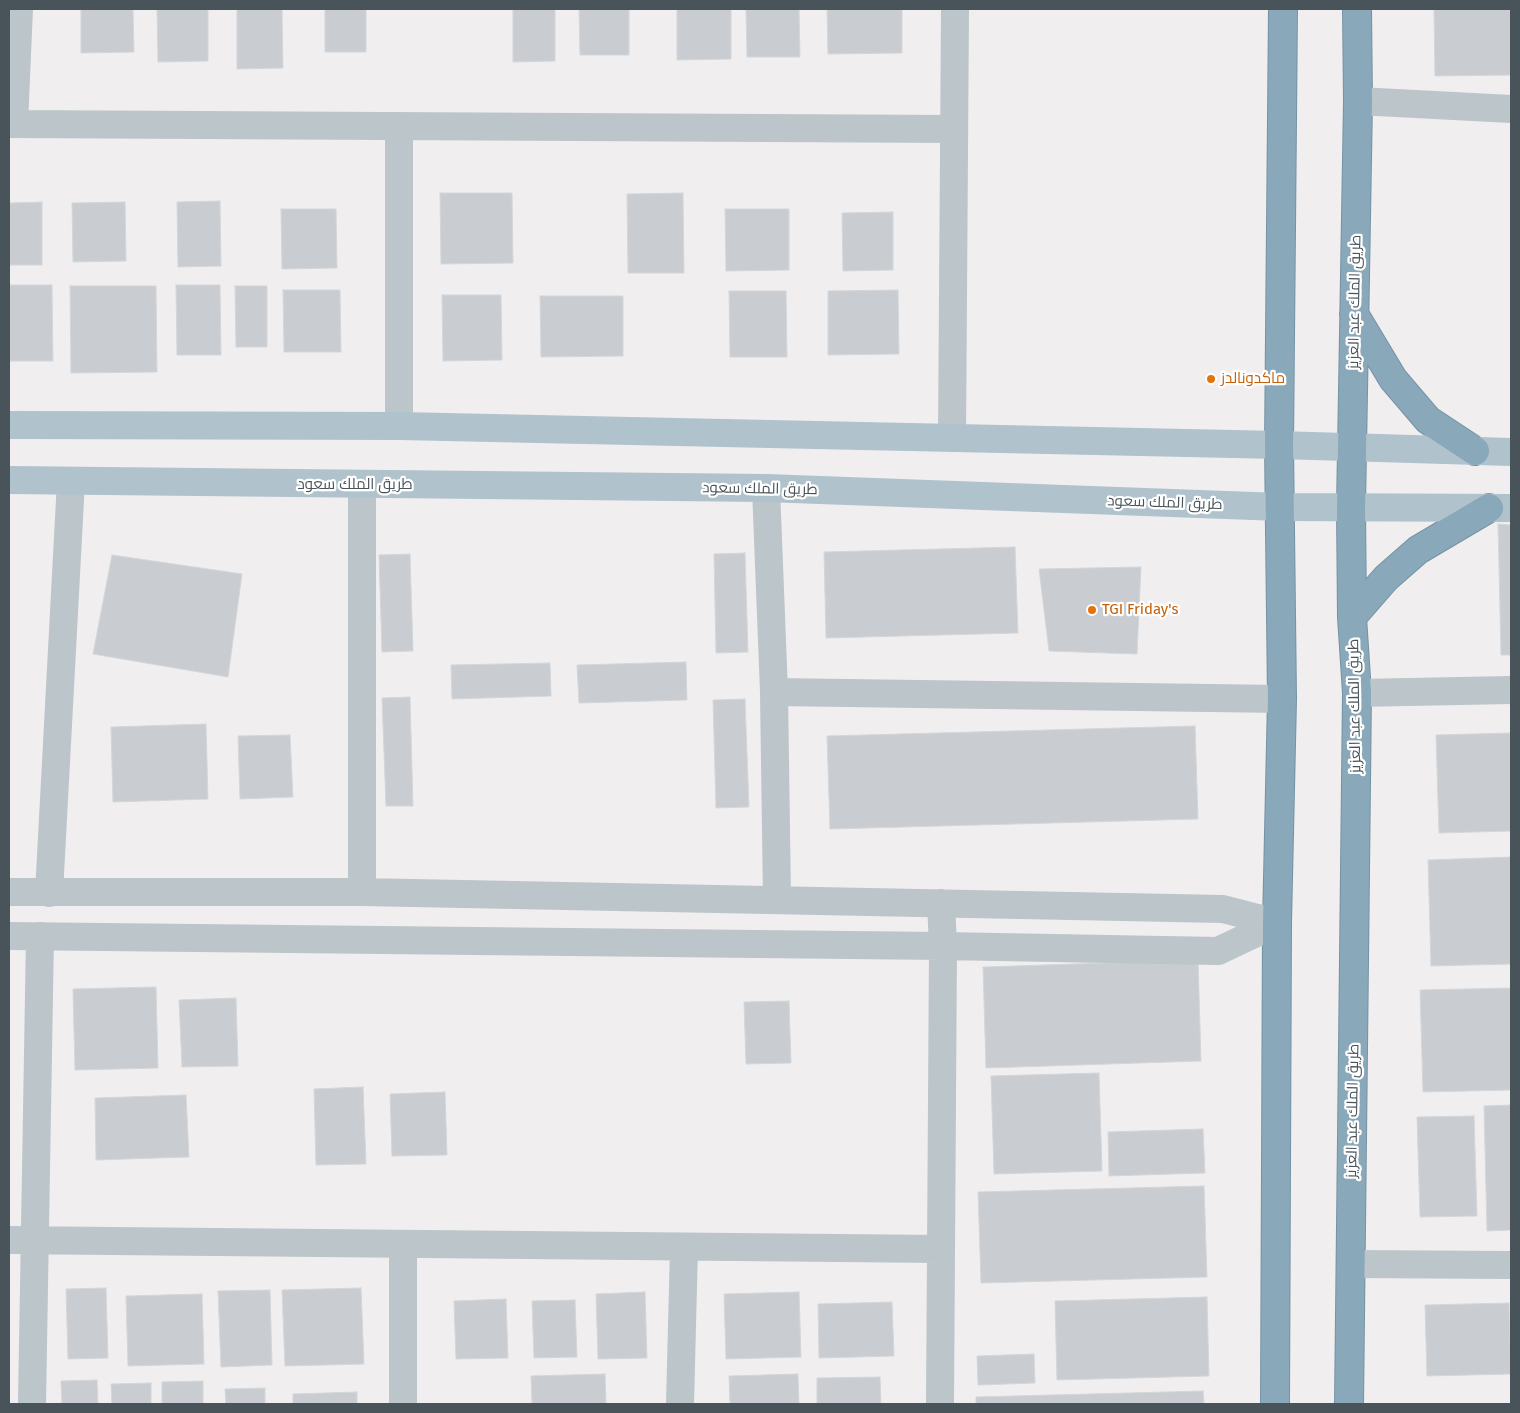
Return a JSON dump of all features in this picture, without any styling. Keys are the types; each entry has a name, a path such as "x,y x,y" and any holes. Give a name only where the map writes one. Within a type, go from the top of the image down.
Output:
{"highway":[{"path":"1275,1404 1277,922 1282,699 1280,444 1283,9"},
{"name":"طريق الملك عبد العزيز","path":"1349,1404 1358,693 1352,617 1354,314 1358,101 1357,9"},
{"path":"1354,314 1393,379 1428,420 1475,451"},
{"path":"1352,617 1386,578 1418,550 1500,508"}],"main road":[{"path":"9,424 400,426 1280,444 1511,452"},
{"name":"طريق الملك سعود","path":"9,480 766,488 1280,507 1500,508"}],"street":[{"path":"19,9 12,124 954,129"},
{"path":"952,438 954,9"},
{"path":"1358,101 1511,109"},
{"path":"399,126 400,426"},
{"path":"48,893 70,481"},
{"path":"362,484 362,892"},
{"path":"766,488 774,692 777,900"},
{"path":"1358,693 1511,690"},
{"path":"774,692 1282,699"},
{"path":"9,892 362,892 1222,908 1277,922"},
{"path":"940,1404 943,946 941,903"},
{"path":"9,936 943,946 1218,951 1277,922"},
{"path":"32,1404 21,1241 40,936"},
{"path":"21,1241 941,1249"},
{"path":"403,1404 404,1244"},
{"path":"680,1404 684,1247"},
{"path":"1351,1264 1511,1265"}],"building":[{"path":"81,9 133,9 134,52 81,53"},
{"path":"157,9 208,9 208,61 158,62"},
{"path":"237,9 282,9 283,68 237,69"},
{"path":"325,9 366,9 366,52 325,52"},
{"path":"513,9 555,9 555,61 513,62"},
{"path":"579,9 629,9 629,55 580,55"},
{"path":"677,9 731,9 731,59 677,60"},
{"path":"746,9 799,9 800,57 747,57"},
{"path":"827,9 902,9 902,53 828,54"},
{"path":"1434,9 1511,9 1511,75 1435,76"},
{"path":"440,193 512,193 513,263 441,264"},
{"path":"683,193 684,273 628,273 627,194"},
{"path":"220,201 221,266 178,267 177,202"},
{"path":"42,202 42,265 9,265 9,203"},
{"path":"125,202 126,261 73,262 72,203"},
{"path":"281,209 336,209 337,268 282,269"},
{"path":"725,209 789,209 789,270 726,271"},
{"path":"893,212 893,270 843,271 842,213"},
{"path":"9,285 52,285 53,361 9,361"},
{"path":"176,285 220,285 221,355 177,355"},
{"path":"70,286 156,286 157,372 71,373"},
{"path":"235,286 267,286 267,347 236,347"},
{"path":"283,290 340,290 341,352 284,352"},
{"path":"898,290 899,354 828,355 828,291"},
{"path":"729,291 786,291 787,357 730,357"},
{"path":"442,295 501,295 502,360 443,361"},
{"path":"540,296 623,296 623,356 541,357"},
{"path":"1498,524 1511,525 1511,655 1501,655"},
{"path":"1015,547 1018,633 826,638 824,552"},
{"path":"745,553 748,652 716,653 714,554"},
{"path":"410,554 413,651 382,652 379,555"},
{"path":"112,555 242,574 228,677 93,654"},
{"name":"TGI Friday's","path":"1141,567 1137,654 1049,651 1039,569"},
{"path":"686,662 687,700 579,703 577,665"},
{"path":"550,663 551,696 452,699 451,665"},
{"path":"410,697 413,806 386,806 382,698"},
{"path":"745,699 749,807 716,808 713,700"},
{"path":"206,724 208,799 113,802 111,727"},
{"path":"1195,726 1198,819 830,829 827,736"},
{"path":"1511,733 1511,831 1439,833 1436,735"},
{"path":"290,735 293,797 240,799 238,736"},
{"path":"1511,857 1511,964 1431,966 1428,860"},
{"path":"1198,960 1201,1061 986,1068 983,967"},
{"path":"156,987 158,1068 75,1070 73,989"},
{"path":"1511,988 1511,1090 1423,1092 1420,990"},
{"path":"236,998 238,1066 182,1067 179,1000"},
{"path":"789,1001 791,1063 746,1064 744,1002"},
{"path":"1099,1073 1102,1171 994,1174 991,1076"},
{"path":"363,1087 366,1164 316,1165 314,1089"},
{"path":"445,1092 447,1155 392,1156 390,1094"},
{"path":"186,1095 189,1157 96,1160 95,1098"},
{"path":"1511,1105 1511,1230 1487,1231 1484,1106"},
{"path":"1474,1116 1477,1216 1420,1217 1417,1117"},
{"path":"1203,1129 1205,1173 1109,1176 1108,1132"},
{"path":"1204,1186 1207,1277 981,1283 978,1192"},
{"path":"106,1288 108,1358 68,1359 66,1289"},
{"path":"361,1288 364,1364 285,1366 282,1290"},
{"path":"270,1290 272,1365 221,1367 218,1291"},
{"path":"645,1292 647,1358 598,1359 596,1294"},
{"path":"799,1292 801,1357 726,1359 724,1294"},
{"path":"202,1294 204,1364 128,1366 126,1296"},
{"path":"1207,1297 1209,1376 1057,1380 1055,1301"},
{"path":"506,1299 508,1358 456,1359 454,1301"},
{"path":"575,1300 577,1357 534,1358 532,1301"},
{"path":"892,1302 894,1356 819,1358 818,1304"},
{"path":"1509,1303 1511,1374 1427,1376 1425,1305"},
{"path":"1034,1354 1035,1383 978,1385 977,1356"},
{"path":"605,1374 606,1404 532,1404 531,1376"},
{"path":"798,1374 799,1404 730,1404 729,1376"},
{"path":"880,1377 881,1404 817,1404 817,1378"},
{"path":"97,1380 98,1404 62,1404 61,1381"},
{"path":"203,1381 203,1404 162,1404 162,1382"},
{"path":"151,1383 151,1404 112,1404 111,1384"},
{"path":"265,1388 265,1404 226,1404 225,1389"},
{"path":"1203,1391 1204,1404 976,1404 976,1397"},
{"path":"357,1392 357,1404 293,1404 293,1394"}],"place":[{"name":"ماكدونالدز","path":"1211,379"},
{"name":"TGI Friday's","path":"1092,610"}]}
